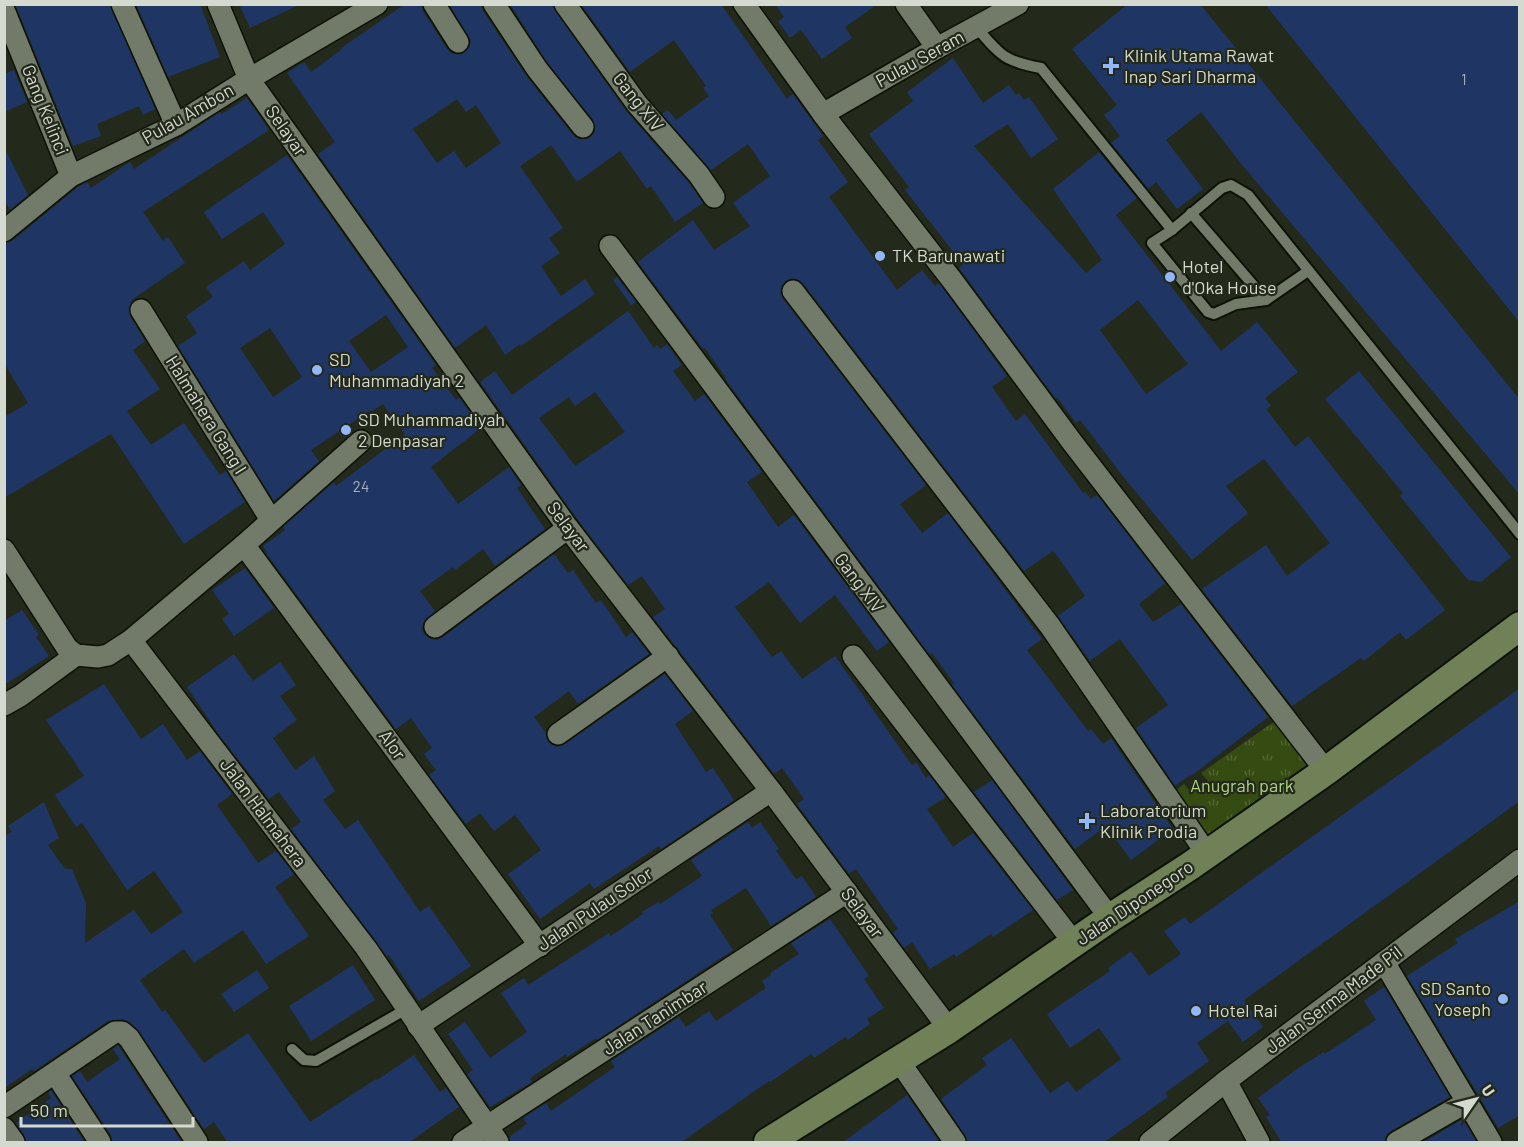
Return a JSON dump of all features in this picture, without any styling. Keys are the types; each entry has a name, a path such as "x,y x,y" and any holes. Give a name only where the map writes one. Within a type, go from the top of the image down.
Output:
{"main road":[{"name":"Jalan Diponegoro","path":"768,1143 949,1029 1207,854 1326,771 1520,626"}],"street":[{"path":"122,4 176,125"},
{"name":"Selayar","path":"218,4 249,79 568,528 771,791 949,1029"},
{"name":"Pulau Ambon","path":"6,227 71,176 176,125 377,4"},
{"path":"434,4 458,42"},
{"path":"494,4 531,61 583,127"},
{"name":"Gang XIV","path":"565,4 637,104 699,175 714,197"},
{"path":"744,4 823,114 1326,771"},
{"path":"906,4 938,48"},
{"name":"Pulau Seram","path":"823,114 1018,4"},
{"name":"Gang Kelinci","path":"4,10 71,176"},
{"name":"Gang XIV","path":"609,246 1110,918"},
{"path":"794,291 1050,626 1207,854"},
{"name":"Halmahera Gang I","path":"141,310 271,520"},
{"path":"4,550 50,625 67,648 76,655 98,657 108,655 131,640 244,545 361,441"},
{"path":"435,627 568,528"},
{"name":"Alor","path":"244,545 540,946"},
{"name":"Jalan Halmahera","path":"131,640 366,948 493,1135"},
{"path":"4,705 76,655"},
{"path":"558,734 668,656"},
{"path":"853,656 1075,944"},
{"name":"Jalan Pulau Solor","path":"413,1017 540,946 771,791"},
{"name":"Jalan Serma Made Pil","path":"1150,1143 1226,1081 1520,860"},
{"name":"Jalan Tanimbar","path":"463,1143 493,1135 847,892"},
{"path":"1384,962 1491,1143"},
{"path":"4,1107 116,1032 122,1032 129,1038 197,1143"},
{"path":"899,1061 955,1143"},
{"path":"55,1073 100,1143"},
{"path":"1226,1081 1259,1143"},
{"path":"1397,1143 1467,1102"},
{"path":"4,1128 14,1143"}],"lane":[{"path":"977,28 999,54 1018,64 1041,68 1172,230"},
{"path":"1308,271 1266,300 1236,304 1214,314 1208,312 1152,243 1172,230 1222,188 1231,185 1240,188 1248,195 1520,534"},
{"path":"1191,213 1266,300"},
{"path":"292,1049 304,1060 315,1061 413,1017"}],"green space":[{"name":"Anugrah park","path":"1275,721 1313,774 1198,859 1161,803 1184,784 1192,793 1208,781 1201,773"}],"building":[{"path":"15,4 110,4 155,109 143,115 139,106 97,124 101,136 73,146"},
{"path":"136,4 200,4 220,57 168,77"},
{"path":"239,4 301,4 250,28"},
{"path":"405,4 421,4 447,49 458,55 465,52 471,41 449,4 481,4 483,11 527,77 573,135 579,139 585,139 591,137 595,131 593,120 547,62 510,4 552,4 627,112 689,183 703,203 675,222 651,186 647,189 620,151 577,182 551,145 520,166 563,228 549,238 560,253 541,266 561,296 585,279 595,294 505,355 486,325 455,348 318,154 335,142 287,73 304,62 311,72 341,48","holes":["457,99 466,112 476,105 501,143 466,168 454,151 437,163 413,129"]},
{"path":"581,4 721,4 787,99 793,94 823,136 818,140 848,182 829,197 897,290 922,270 935,286 939,283 1007,376 992,387 1016,421 1025,414 1083,493 1085,492 1091,499 1097,495 1165,583 1139,604 1153,622 1181,604 1268,717 1175,786 1136,728 1168,705 1120,639 1090,661 1058,616 1085,596 1058,557 1053,551 1024,571 803,283 792,278 785,281 780,292 783,299 926,485 900,504 922,533 948,513 1042,639 1027,650 1088,731 1091,729 1103,744 1111,738 1173,829 1131,860 1106,826 1075,849 952,685 954,683 932,653 930,655 725,379 705,348 703,349 638,262 693,220 714,250 750,226 733,203 770,176 748,144 711,170 662,114 668,110 676,120 709,96 703,88 706,86 674,40 630,72"},
{"path":"775,4 878,4 845,27 852,38 822,59 801,30 790,38 778,22 784,17"},
{"path":"1128,4 1200,4 1520,400 1520,495 1243,166 1201,112 1166,140 1203,189 1177,209 1156,182 1148,189 1111,143 1120,136 1104,115 1117,105 1072,49"},
{"path":"1265,4 1520,4 1520,323"},
{"path":"953,58 983,103 1009,85 1016,95 1019,93 1024,100 1029,97 1058,139 1031,158 1008,124 974,146 1086,273 1102,260 1053,189 1099,152 1137,198 1116,215 1221,351 1257,322 1298,372 1265,398 1271,406 1266,409 1295,447 1308,436 1445,610 1406,640 1400,632 1364,661 1361,658 1292,706 1202,589 1266,545 1287,576 1330,543 1264,459 1226,486 1248,513 1192,560 1080,420 1076,423 1057,397 1056,399 959,268 963,264 905,190 909,187 869,134 913,101 907,92","holes":["1138,300 1188,364 1146,394 1100,330"]},
{"path":"14,70 27,102 4,112 4,74"},
{"path":"247,98 269,130 143,212 163,241 168,237 185,263 133,299 130,305 130,316 145,341 133,350 160,389 127,411 151,445 184,423 220,475 226,471 245,502 184,544 111,434 4,498 4,417 28,403 4,363 4,243 12,241 78,187 87,182 91,188 130,162 134,169 220,112 222,114"},
{"path":"4,147 28,195 10,210 4,199"},
{"path":"287,155 436,365 432,368 456,400 459,397 481,428 431,467 458,504 509,467 521,485 517,488 545,529 495,566 483,549 455,570 453,567 420,591 435,611 424,621 422,628 424,634 437,640 443,637 554,554 568,573 573,570 596,603 601,600 626,637 632,632 649,654 578,704 569,691 534,717 546,733 548,742 557,747 565,744 665,674 693,711 675,724 706,772 713,768 734,800 661,849 659,846 594,889 590,883 540,919 508,874 541,850 515,815 494,831 480,813 466,824 429,775 436,770 424,754 432,748 411,718 396,729 266,553 263,546 285,530 283,527 334,482 336,486 405,434 383,404 371,410 311,450 319,461 274,501 178,346 197,333 186,316 213,297 206,287 244,261 250,270 285,244 263,212 222,239 204,212","holes":["386,315 408,347 371,372 349,341","270,328 302,377 273,397 240,348"]},
{"path":"617,277 636,302 631,305 613,280"},
{"path":"628,311 654,348 657,345 660,349 667,344 682,365 673,371 695,401 704,394 762,472 747,482 778,527 794,515 889,642 877,651 835,595 800,623 769,582 735,607 772,657 781,651 802,679 835,656 912,765 916,762 926,778 929,775 946,797 927,809 953,847 973,833 1033,910 993,937 991,934 956,957 954,954 930,969 912,942 904,948 893,933 898,929 856,869 849,874 797,804 804,799 782,768 774,774 653,617 665,609 642,576 628,585 575,516 480,382 495,371 512,395","holes":["595,392 625,432 575,466 539,418 569,397 575,406"]},
{"path":"1359,371 1511,557 1481,582 1468,580 1400,496 1403,493 1325,399"},
{"path":"245,568 274,608 234,636 222,619 229,614 212,590"},
{"path":"22,610 39,635 36,637 49,656 4,685 4,621"},
{"path":"234,654 253,681 280,662 296,685 280,696 297,720 273,738 295,770 314,756 335,791 323,800 345,829 358,820 420,912 429,906 471,966 419,1001 389,955 387,956 291,829 301,822 279,792 269,799 220,736 187,687"},
{"path":"104,684 141,739 163,724 187,760 200,751 232,794 217,805 258,863 276,851 294,874 275,887 309,936 266,964 243,930 194,963 184,949 140,980 162,1012 165,1010 204,1063 248,1033 310,1122 414,1055 440,1092 446,1088 459,1107 408,1143 228,1143 214,1122 204,1129 139,1031 130,1022 122,1019 108,1021 34,1071 32,1069 4,1088 4,836 12,832 8,826 44,802 59,838 48,845 65,869 72,869 86,903 85,943 134,910 151,934 183,912 154,871 127,890 82,823 76,827 55,795 84,776 46,720"},
{"path":"1520,688 1520,801 1244,1000 1263,1027 1243,1042 1228,1021 1197,1043 1209,1061 1165,1093 1168,1097 1103,1143 968,1143 941,1099 987,1065 982,1058 1011,1038 1050,1093 1068,1081 1076,1092 1121,1059 1099,1028 1070,1048 1047,1014 1110,971 1108,968 1131,951 1149,976 1181,954 1164,931 1185,917 1190,924"},
{"path":"992,780 1073,890 1057,900 974,792"},
{"path":"748,822 752,828 760,822 779,849 776,851 796,879 802,876 816,897 771,926 746,888 711,910 713,913 710,915 733,950 597,1040 596,1038 567,1057 566,1054 533,1076 530,1079 532,1082 490,1107 467,1074 473,1070 448,1034 465,1022 490,1058 527,1032 501,993 524,978 528,985 609,933 611,936 643,914 642,912 658,902 660,904 702,876 691,860"},
{"path":"1520,901 1520,1115 1498,1128 1407,976 1458,943 1455,939"},
{"path":"830,919 869,976 864,979 884,1008 867,1019 870,1024 848,1040 845,1037 814,1058 811,1054 680,1143 511,1143 509,1137 527,1124 523,1118 546,1103 551,1111 615,1067 611,1061 679,1017 686,1027 709,1011 716,1021 766,988 762,981 799,954 791,943"},
{"path":"353,965 375,1000 311,1041 289,1006"},
{"path":"257,970 269,988 234,1012 221,994"},
{"path":"1384,987 1450,1097 1391,1131 1384,1143 1282,1143 1266,1117 1270,1115 1258,1098 1298,1068 1324,1052 1325,1054 1376,1020 1364,1001"},
{"path":"118,1045 182,1143 113,1143 111,1135 72,1076 80,1071 87,1082 120,1059 113,1049"},
{"path":"51,1090 85,1143 26,1143 16,1123 51,1098 48,1093"},
{"path":"907,1095 940,1143 842,1143"},
{"path":"1463,1119 1476,1141 1474,1143 1422,1143"}],"place":[{"name":"Klinik Utama Rawat Inap Sari Dharma","path":"1111,66"},
{"name":"TK Barunawati","path":"880,256"},
{"name":"Hotel d'Oka House","path":"1170,277"},
{"name":"SD Muhammadiyah 2","path":"317,370"},
{"name":"SD Muhammadiyah 2 Denpasar","path":"346,430"},
{"name":"Laboratorium Klinik Prodia","path":"1087,821"},
{"name":"SD Santo Yoseph","path":"1503,999"},
{"name":"Hotel Rai","path":"1196,1011"}]}
